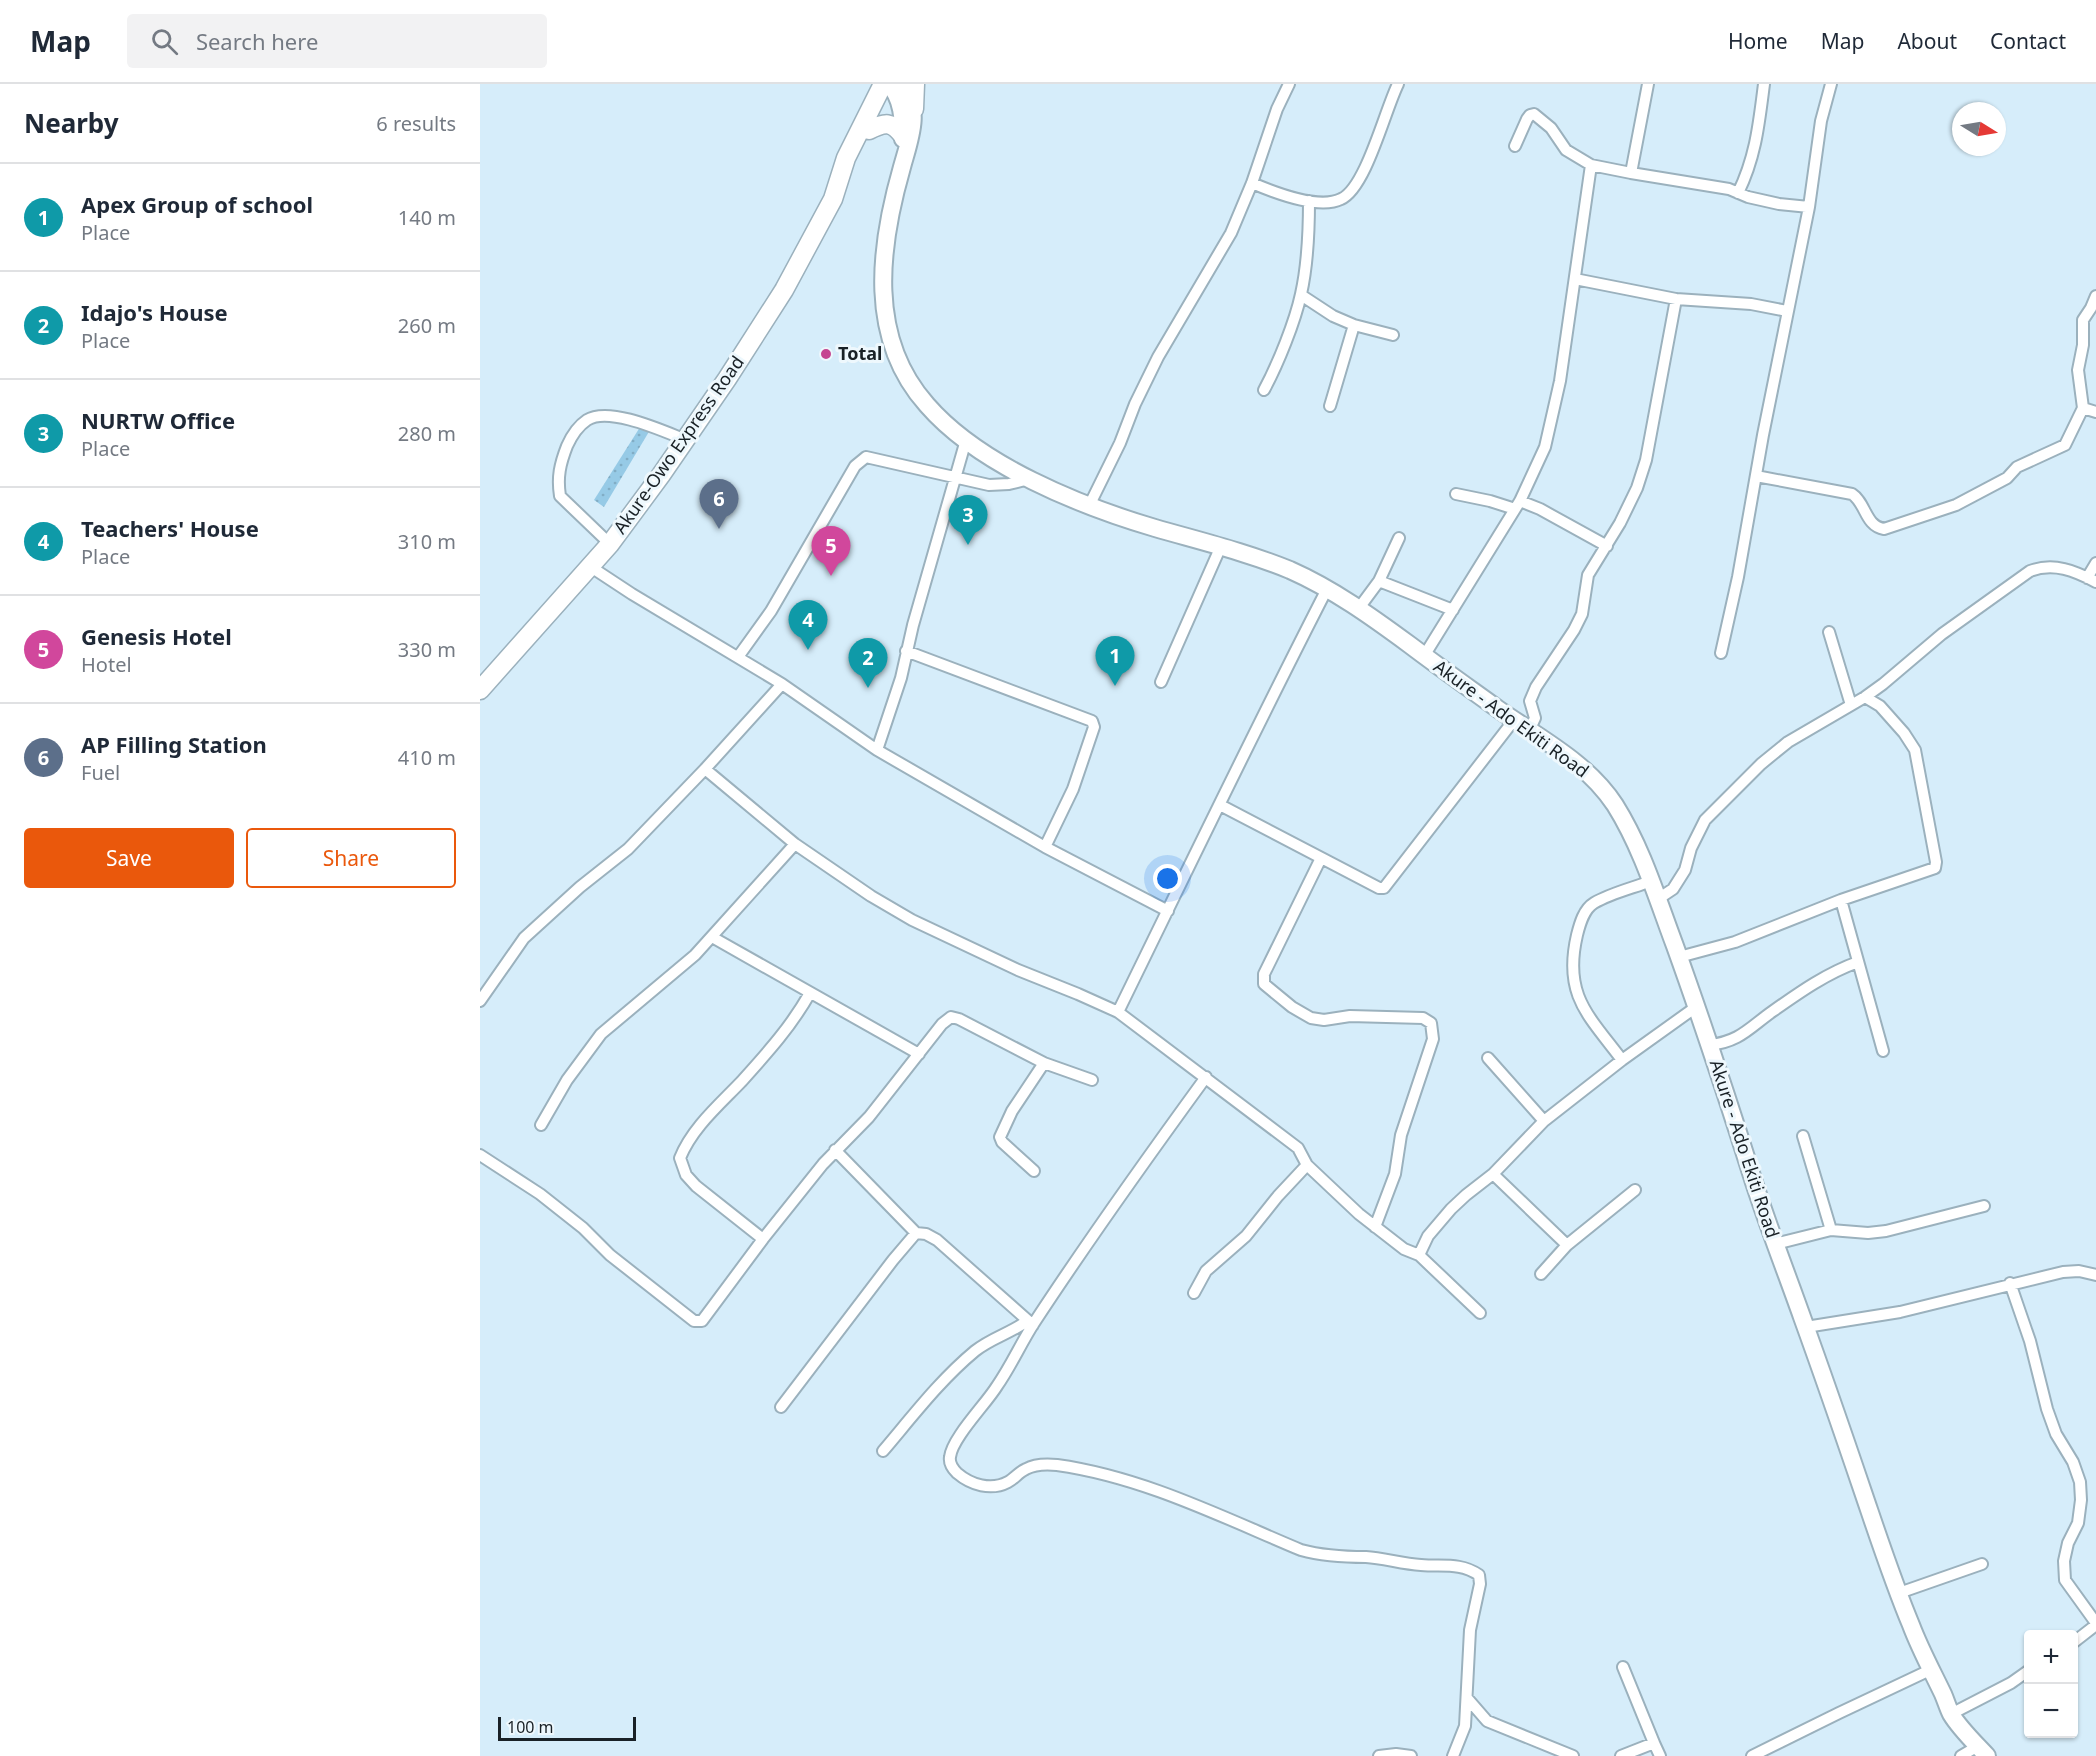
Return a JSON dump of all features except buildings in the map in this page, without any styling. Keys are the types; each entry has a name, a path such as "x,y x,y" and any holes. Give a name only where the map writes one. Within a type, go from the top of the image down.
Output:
{"highway":[{"path":"914,109 915,84"},
{"name":"Akure-Owo Express Road","path":"842,175 854,161 892,85"},
{"name":"Akure-Owo Express Road","path":"480,690 610,544 686,440 784,290 833,199 846,158 892,85"},
{"path":"869,130 887,124 897,128 903,136"}],"main road":[{"path":"892,85 909,93 914,109"},
{"path":"892,85 901,110 903,136 900,154 904,160"},
{"name":"Akure - Ado Ekiti Road","path":"914,109 912,135 904,160 885,248 882,281 886,321 895,350 913,387 932,411 966,440 1029,478 1089,507 1221,546 1295,572 1327,589 1359,608 1576,763 1610,797 1635,842 1658,899 1775,1244 1899,1593 1930,1670 1951,1714 1982,1751"}],"street":[{"path":"1089,507 1158,357 1190,300 1219,257 1252,183 1288,84"},
{"path":"1252,183 1293,198 1309,201 1343,199 1352,189 1376,147 1382,121 1398,84"},
{"path":"1631,173 1648,84"},
{"path":"1738,193 1749,171 1755,149 1764,84"},
{"path":"1721,653 1809,207 1821,121 1831,84"},
{"path":"1515,146 1527,118 1534,114 1551,128 1566,150 1591,165 1729,189 1748,197 1779,204 1809,207"},
{"path":"1424,656 1518,505 1545,447 1560,381 1591,165"},
{"path":"1264,390 1301,295 1309,243 1309,201"},
{"path":"1575,279 1676,299 1751,304 1787,311"},
{"path":"1301,295 1333,316 1354,325 1393,335"},
{"path":"1756,476 1852,494 1858,499 1876,528 1884,529 1956,505 2007,478 2017,467 2065,445 2083,408 2078,370 2083,345 2083,320 2096,296"},
{"path":"1529,731 1535,718 1531,697 1578,622 1585,598 1588,575 1607,546 1637,489 1646,460 1676,299"},
{"path":"1330,406 1354,325"},
{"path":"2083,408 2096,412"},
{"path":"610,544 560,496 559,465 572,436 586,420 607,417 634,421 686,440"},
{"path":"877,750 901,678 906,651 966,440"},
{"path":"738,657 781,595 855,466 866,457 989,485 1009,484 1029,478"},
{"path":"1456,494 1540,509 1607,546"},
{"path":"1359,608 1379,581 1399,537"},
{"path":"1161,682 1221,546"},
{"path":"1658,899 1673,889 1685,870 1691,848 1705,820 1761,764 1788,742 1865,697 1942,634 2030,571 2043,566 2058,567 2092,580 2096,563"},
{"path":"591,567 649,605 782,684 877,750 1045,847 1168,911"},
{"path":"1379,581 1453,610"},
{"path":"1118,1012 1220,805 1245,748 1327,589"},
{"path":"1829,632 1851,705"},
{"path":"906,651 1092,721 1094,727 1073,789 1045,847"},
{"path":"480,1000 524,938 580,886 628,849 782,684"},
{"path":"1679,957 1735,942 1841,900 1935,868 1936,862 1915,750 1904,733 1880,706 1865,697"},
{"path":"1220,805 1379,888 1384,888 1514,720"},
{"path":"705,769 795,844 871,896 912,920 1018,970 1118,1012 1298,1148 1304,1155 1307,1165 1375,1227 1404,1249 1419,1255 1480,1313"},
{"path":"541,1125 567,1080 601,1034 695,955 795,844"},
{"path":"1321,858 1264,974 1264,984 1292,1007 1311,1018 1324,1020 1350,1016 1423,1018 1431,1023 1433,1030 1433,1040 1401,1135 1395,1174 1375,1227"},
{"path":"1622,1060 1586,1014 1576,992 1572,972 1574,952 1584,914 1593,904 1651,881"},
{"path":"1841,900 1883,1051"},
{"path":"712,937 919,1054"},
{"path":"1709,1045 1725,1044 1736,1039 1821,979 1837,969 1858,962"},
{"path":"763,1239 696,1186 686,1175 680,1158 684,1146 788,1029 810,993"},
{"path":"1419,1255 1428,1236 1451,1209 1493,1174 1544,1121 1622,1060 1696,1007"},
{"path":"480,1155 540,1194 583,1228 610,1255 694,1321 702,1321 763,1239 835,1150 870,1117 942,1024 951,1017 1044,1063 1092,1080"},
{"path":"1488,1058 1544,1121"},
{"path":"1034,1171 1002,1142 1000,1137 1012,1111 1044,1063"},
{"path":"1206,1077 1030,1323 996,1388 954,1445 950,1458 951,1466 970,1481 987,1487 996,1487 1008,1482 1026,1468 1056,1465 1188,1501 1301,1550 1345,1558 1366,1557 1421,1565 1457,1565 1470,1569 1479,1575 1480,1584 1470,1630 1465,1726 1453,1756"},
{"path":"1803,1136 1832,1230"},
{"path":"835,1150 916,1233 926,1234 937,1240 1030,1323"},
{"path":"1194,1293 1206,1271 1246,1236 1307,1165"},
{"path":"1493,1174 1567,1245"},
{"path":"1540,1274 1567,1245 1635,1190"},
{"path":"1775,1244 1832,1230 1868,1233 1886,1231 1984,1206"},
{"path":"781,1407 916,1233"},
{"path":"1806,1327 1900,1312 2010,1283 2063,1272 2079,1271 2096,1275"},
{"path":"2010,1283 2030,1341 2053,1426 2073,1462 2080,1482 2081,1500 2078,1523 2068,1543 2064,1561 2065,1580 2096,1624 2078,1638"},
{"path":"883,1451 930,1395 976,1350 1030,1323"},
{"path":"1899,1593 1982,1564"},
{"path":"1623,1667 1660,1756"},
{"path":"1752,1756 1930,1670"},
{"path":"1951,1714 2024,1674"},
{"path":"1467,1698 1487,1721 1573,1756"},
{"path":"1621,1756 1654,1743"},
{"path":"1961,1756 1982,1751"},
{"path":"1379,1756 1396,1754 1411,1756"}],"shaded area":[{"path":"642,424 650,430 604,507 594,500"}],"place":[{"name":"Total","path":"826,354"},
{"name":"AP Filling Station","path":"719,529"},
{"name":"NURTW Office","path":"968,545"},
{"name":"Genesis Hotel","path":"831,576"},
{"name":"Teachers' House","path":"808,650"},
{"name":"Apex Group of school","path":"1115,686"},
{"name":"Idajo's House","path":"868,688"}]}
